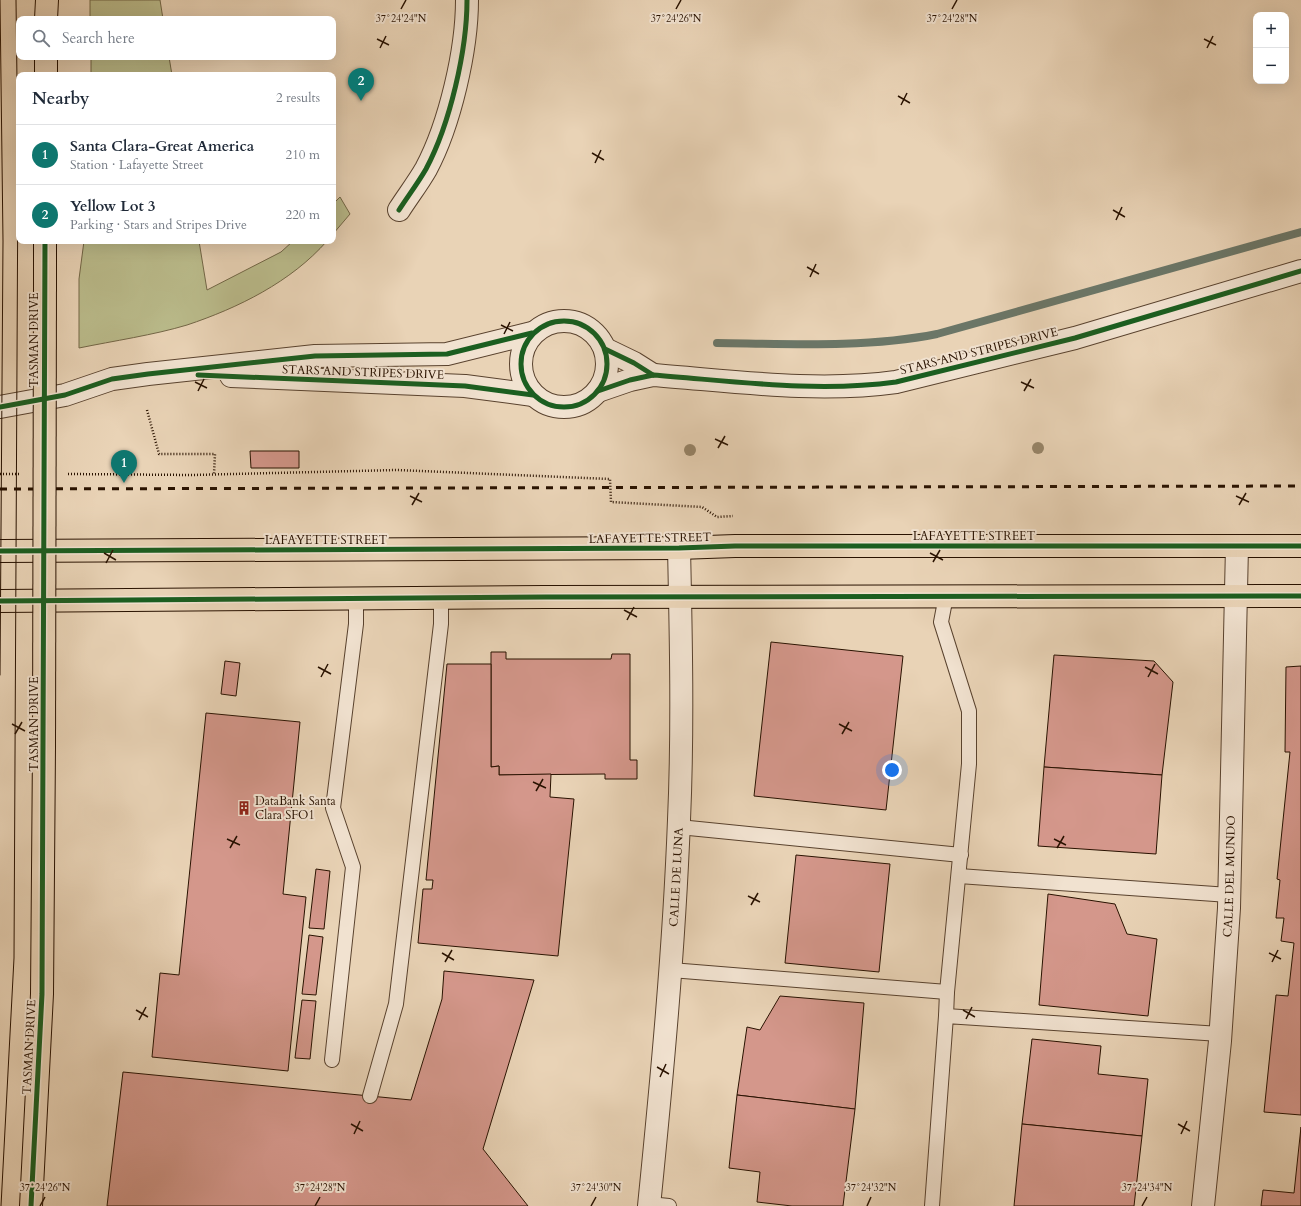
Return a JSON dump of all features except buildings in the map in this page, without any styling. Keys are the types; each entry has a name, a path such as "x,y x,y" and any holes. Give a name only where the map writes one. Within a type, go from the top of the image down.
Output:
{"main road":[{"path":"46,16 47,0"},
{"path":"46,60 46,72"},
{"name":"TASMAN DRIVE","path":"31,1206 42,994 45,244"},
{"name":"LAFAYETTE STREET","path":"0,551 679,548 735,546 1301,546"},
{"path":"0,601 356,598 1301,596"}],"street":[{"path":"399,210 426,168 448,118 460,63 467,0"},
{"name":"STARS AND STRIPES DRIVE","path":"168,373 465,386 533,395 545,403 559,407 574,406 587,400 598,391 630,380 653,375 823,387 866,386 896,382 1074,338 1301,271"},
{"name":"STARS AND STRIPES DRIVE","path":"0,407 65,395 112,379 148,374 315,356 447,354 532,333 544,325 558,320 573,321 587,326 598,336 605,349 608,364 605,378 598,391"},
{"path":"532,333 524,345 521,357 521,371 525,384 533,395"},
{"name":"STARS AND STRIPES DRIVE","path":"605,349 634,363 653,375"},
{"name":"CALLE DEL MUNDO","path":"1203,1206 1220,1034 1229,896 1237,546"},
{"name":"CALLE DE LUNA","path":"656,1205 663,1066 671,970 679,827 679,548"}],"lane":[{"path":"932,1206 947,992 969,764 969,711 941,622 946,596"},
{"path":"332,1060 353,867 333,808 356,624 356,598"},
{"path":"370,1096 396,1004 441,624 441,598"},
{"path":"679,827 961,855"},
{"path":"959,876 1229,896"},
{"path":"671,970 947,992"},
{"path":"946,1016 1220,1034"}],"path":[{"path":"147,410 159,454 215,454 214,474"},
{"path":"62,474 214,474 398,470 610,479 610,502 702,507 717,517 733,516"},
{"path":"0,474 23,474"}],"green space":[{"path":"90,0 160,0 163,16 90,16"},
{"path":"91,60 170,60 172,72 91,72"},
{"path":"340,197 350,214 336,230 336,201"},
{"path":"84,244 199,244 207,290 281,252 290,244 324,244 313,256 297,269 263,292 244,302 206,318 174,329 79,348 79,279"}],"waterway":[{"path":"717,343 856,343 937,334 1301,232"}],"tram line":[{"path":"0,0 3,241 0,675"},
{"path":"16,0 16,16"},
{"path":"17,60 17,72"},
{"path":"1,1206 14,958 18,244"}],"railway":[{"path":"0,489 1301,486"}],"cycle path":[{"path":"399,210 426,169 443,131 456,86 464,41 467,0"},
{"path":"31,1206 42,994 45,244"},
{"path":"598,391 630,380 653,375 744,383 805,386 866,385 896,382 1075,338 1301,271"},
{"path":"556,321 572,321 581,324 595,333 604,347 607,356 607,364 607,372 604,381 595,395 581,404 572,407 556,407 540,400 533,395 528,388 521,372 521,356 528,340 533,333 540,328 556,321"},
{"path":"0,407 65,395 112,379 315,356 447,354 532,333"},
{"path":"605,349 634,363 653,375"},
{"path":"198,375 465,386 533,395"},
{"path":"0,551 679,548 735,546 1301,546"},
{"path":"0,601 545,597 1301,596"}],"place":[{"name":"Yellow Lot 3","path":"361,101"},
{"name":"Santa Clara-Great America","path":"124,483"},
{"name":"DataBank Santa Clara SFO1","path":"244,808"}]}
